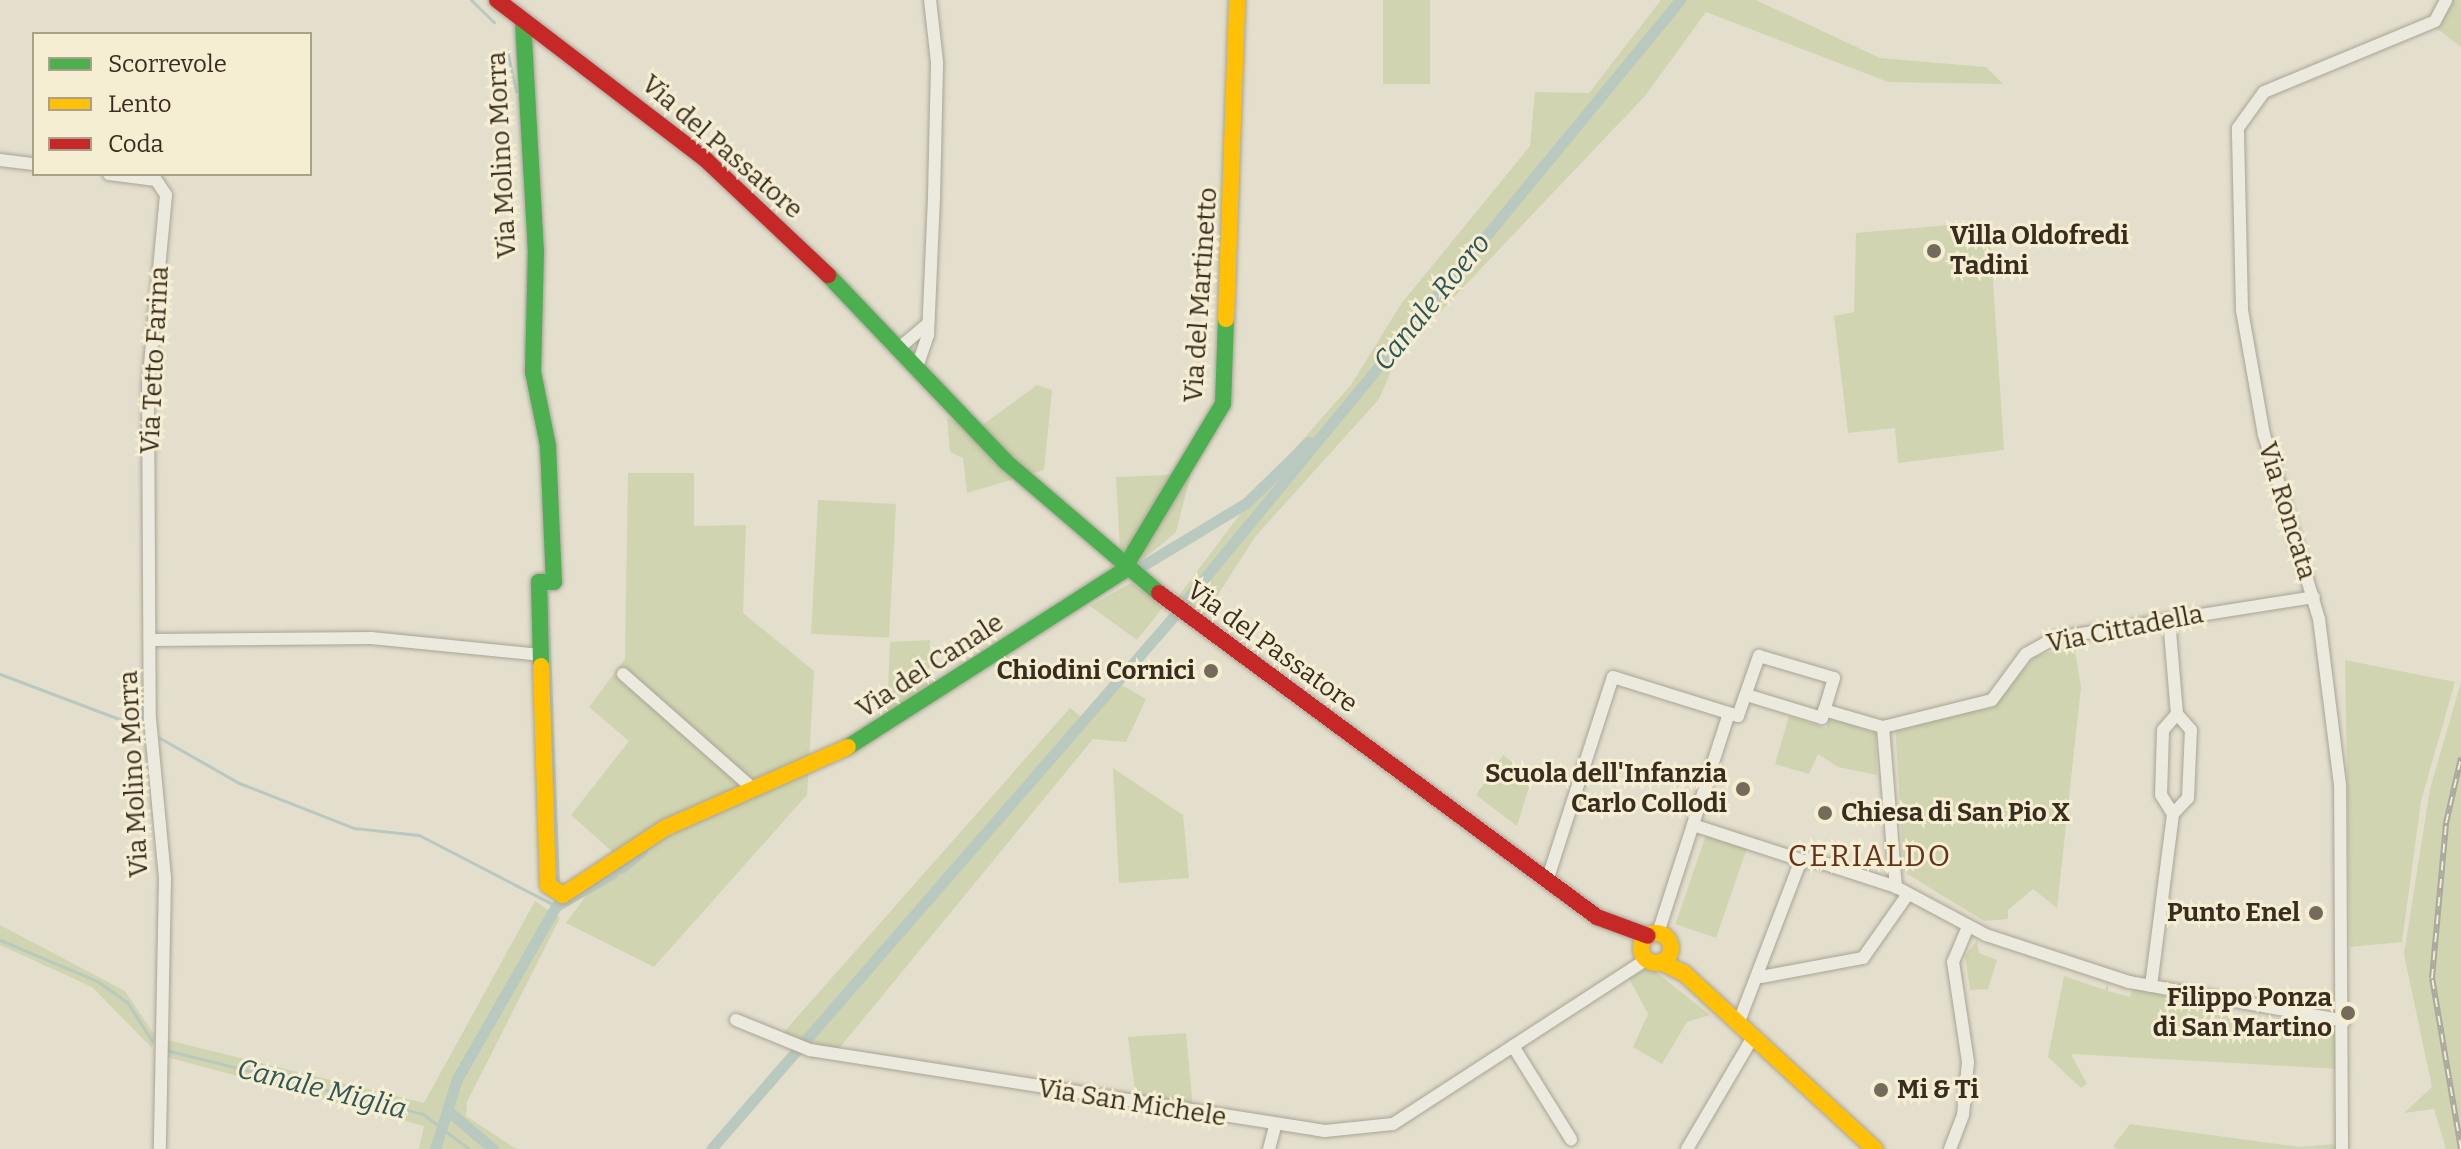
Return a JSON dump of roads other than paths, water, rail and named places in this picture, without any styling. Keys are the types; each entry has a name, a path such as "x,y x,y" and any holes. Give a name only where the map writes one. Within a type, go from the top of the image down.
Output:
{"street":[{"name":"Via del Passatore","path":"497,0 706,160 899,348 1006,462 1125,567 1547,881 1655,948 1875,1149"},
{"path":"917,367 928,323 937,62 930,0"},
{"name":"Via del Martinetto","path":"1125,567 1223,404 1237,0"},
{"name":"Via Roncata","path":"2342,1149 2345,1021 2340,785 2314,597 2264,435 2242,310 2238,128 2264,92 2435,21 2446,0"},
{"name":"Via Molino Morra","path":"523,21 536,250 533,358 548,446 554,582 539,582 548,885 566,894"},
{"path":"0,160 32,164"},
{"name":"Via Tetto Farina","path":"117,176 165,188 148,384 152,640"},
{"path":"899,348 928,323"},
{"name":"Via del Canale","path":"566,894 665,828 750,786 850,746 1125,567"},
{"name":"Via Cittadella","path":"1747,695 1822,718 1824,710 1883,727 1992,700 2043,643 2169,619 2314,597"},
{"path":"2151,986 2173,814 2188,798 2191,730 2177,714 2169,619"},
{"name":"Via Molino Morra","path":"160,1149 165,878 150,719 152,640 371,638 540,655"},
{"path":"1547,881 1613,677 1738,716 1759,656 1834,678 1824,710"},
{"path":"623,674 750,786"},
{"path":"1655,948 1729,713"},
{"path":"2173,814 2162,803 2162,743 2165,721 2177,714"},
{"path":"1883,727 1896,887"},
{"path":"1693,825 1896,887 1968,927 2151,986 2345,1021"},
{"path":"1738,1024 1761,977 1804,861"},
{"path":"1761,977 1863,958 1908,894"},
{"path":"1950,1149 1963,1115 1968,1062 1953,962 1968,927"},
{"name":"Via San Michele","path":"736,1020 799,1045 1275,1126 1325,1131 1393,1124 1655,948"},
{"path":"1687,1149 1753,1037"},
{"path":"1513,1046 1571,1139"},
{"path":"1269,1149 1275,1126"}],"waterway":[{"path":"471,0 494,22"},
{"name":"Canale Roero","path":"1184,603 1680,0"},
{"path":"516,37 524,173"},
{"path":"507,50 516,91"},
{"path":"525,356 528,232"},
{"path":"539,442 541,462"},
{"path":"1137,569 1246,503 1309,442"},
{"path":"547,595 558,883"},
{"path":"711,1149 1174,616"},
{"path":"0,674 140,727"},
{"path":"142,727 144,683"},
{"path":"160,738 239,783 354,828 419,835 556,906"},
{"path":"621,868 642,851"},
{"path":"435,1149 457,1079 556,906 613,873"},
{"name":"Canale Miglia","path":"0,940 97,981 127,1002 152,1041"},
{"name":"Canale Miglia","path":"166,1050 423,1114 469,1149"},
{"path":"447,1110 493,1149"}],"railway":[{"path":"2461,758 2446,823 2432,978 2461,1149"}],"place":[{"name":"Villa Oldofredi Tadini","path":"1934,251"},
{"name":"Chiodini Cornici","path":"1211,671"},
{"name":"Scuola dell'Infanzia Carlo Collodi","path":"1743,789"},
{"name":"Chiesa di San Pio X","path":"1825,813"},
{"name":"Punto Enel","path":"2316,913"},
{"name":"Filippo Ponza di San Martino","path":"2348,1013"},
{"name":"Mi & Ti","path":"1881,1090"}],"district":[{"name":"CERIALDO","path":"1870,856"}]}
